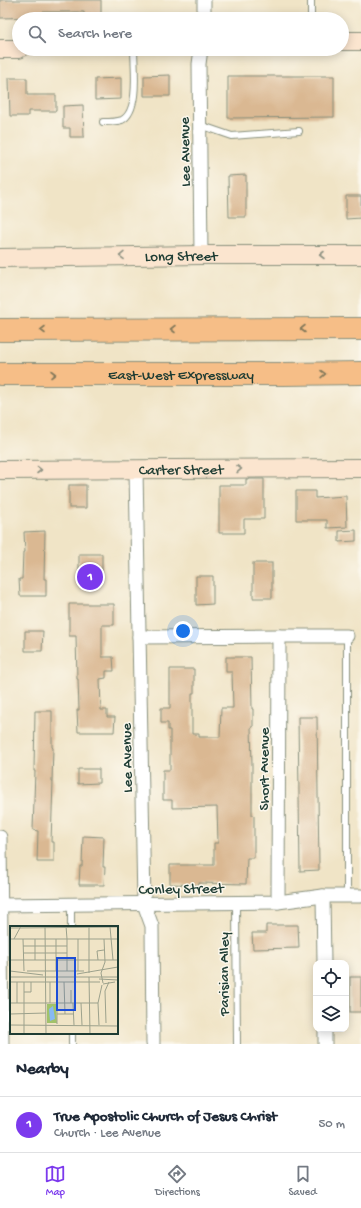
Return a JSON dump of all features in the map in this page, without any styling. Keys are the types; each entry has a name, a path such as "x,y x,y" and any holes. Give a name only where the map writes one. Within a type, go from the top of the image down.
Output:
{"highway":[{"path":"0,330 355,328"},
{"name":"East-West Expressway","path":"0,374 361,373"}],"street":[{"path":"204,0 204,12"},
{"path":"349,41 361,41"},
{"path":"0,49 12,49"},
{"name":"Lee Avenue","path":"200,56 201,255"},
{"name":"Long Street","path":"0,258 201,255 361,255"},
{"name":"Carter Street","path":"0,470 361,468"},
{"name":"Lee Avenue","path":"136,470 144,904 152,926 153,1044"},
{"name":"Short Avenue","path":"278,902 279,636"},
{"path":"139,637 347,636"},
{"path":"0,837 2,1044"},
{"path":"323,896 324,960"},
{"name":"Conley Street","path":"0,905 278,902 323,896 361,896"},
{"path":"325,1032 325,1044"}],"lane":[{"path":"311,0 311,12"},
{"path":"103,122 115,122 122,120 132,109 134,96 134,56"},
{"path":"200,125 232,136 299,131"},
{"path":"347,636 347,896"},
{"name":"Parisian Alley","path":"236,903 237,1044"},
{"path":"71,904 71,926"}],"building":[{"path":"0,0 101,0 101,12 12,12 12,18 0,18"},
{"path":"170,75 170,96 144,96 144,76"},
{"path":"228,76 334,76 334,117 228,118"},
{"path":"9,78 27,78 27,95 56,95 56,111 28,111 28,116 10,116"},
{"path":"121,78 121,99 95,100 95,79"},
{"path":"83,105 84,137 70,137 70,128 63,128 63,106"},
{"path":"246,175 246,217 229,217 228,176"},
{"path":"346,196 361,196 361,218 346,219"},
{"path":"246,479 264,479 264,519 244,519 244,533 219,533 219,485 246,485"},
{"path":"69,485 86,485 86,508 69,508"},
{"path":"296,491 315,491 315,498 346,496 347,527 327,528 327,520 296,520"},
{"path":"356,530 356,541 339,542 339,531"},
{"path":"45,531 44,579 46,579 46,596 20,596 19,579 22,579 23,552 25,552 24,532"},
{"path":"79,554 102,554 102,572 79,572"},
{"path":"253,563 272,563 272,598 253,598"},
{"path":"196,576 213,576 213,604 196,605"},
{"path":"69,604 114,604 114,625 102,625 102,657 113,657 114,671 106,671 106,678 100,679 101,710 107,710 107,717 115,717 114,732 78,732 77,710 79,710 76,636 69,636"},
{"path":"25,631 43,631 42,651 25,651"},
{"path":"226,657 251,657 253,709 253,727 251,727 252,815 254,815 254,858 247,858 246,884 170,884 170,865 214,865 214,843 218,843 217,807 172,808 172,800 163,800 163,770 170,770 170,730 168,730 168,723 161,723 161,708 170,708 170,669 194,669 194,693 192,693 192,734 199,734 199,737 220,737 221,708 233,708 232,672 226,672"},
{"path":"35,711 52,711 53,781 51,842 54,842 54,862 37,862 38,831 33,830"},
{"path":"298,717 317,717 319,870 300,871"},
{"path":"78,769 99,769 99,783 78,784"},
{"path":"83,836 104,837 104,885 79,885 80,866 82,866"},
{"path":"266,925 298,925 299,948 253,949 252,933 266,933"},
{"path":"350,977 361,977 361,1012 350,1012"}],"place":[{"name":"True Apostolic Church of Jesus Christ","path":"90,577"}]}
